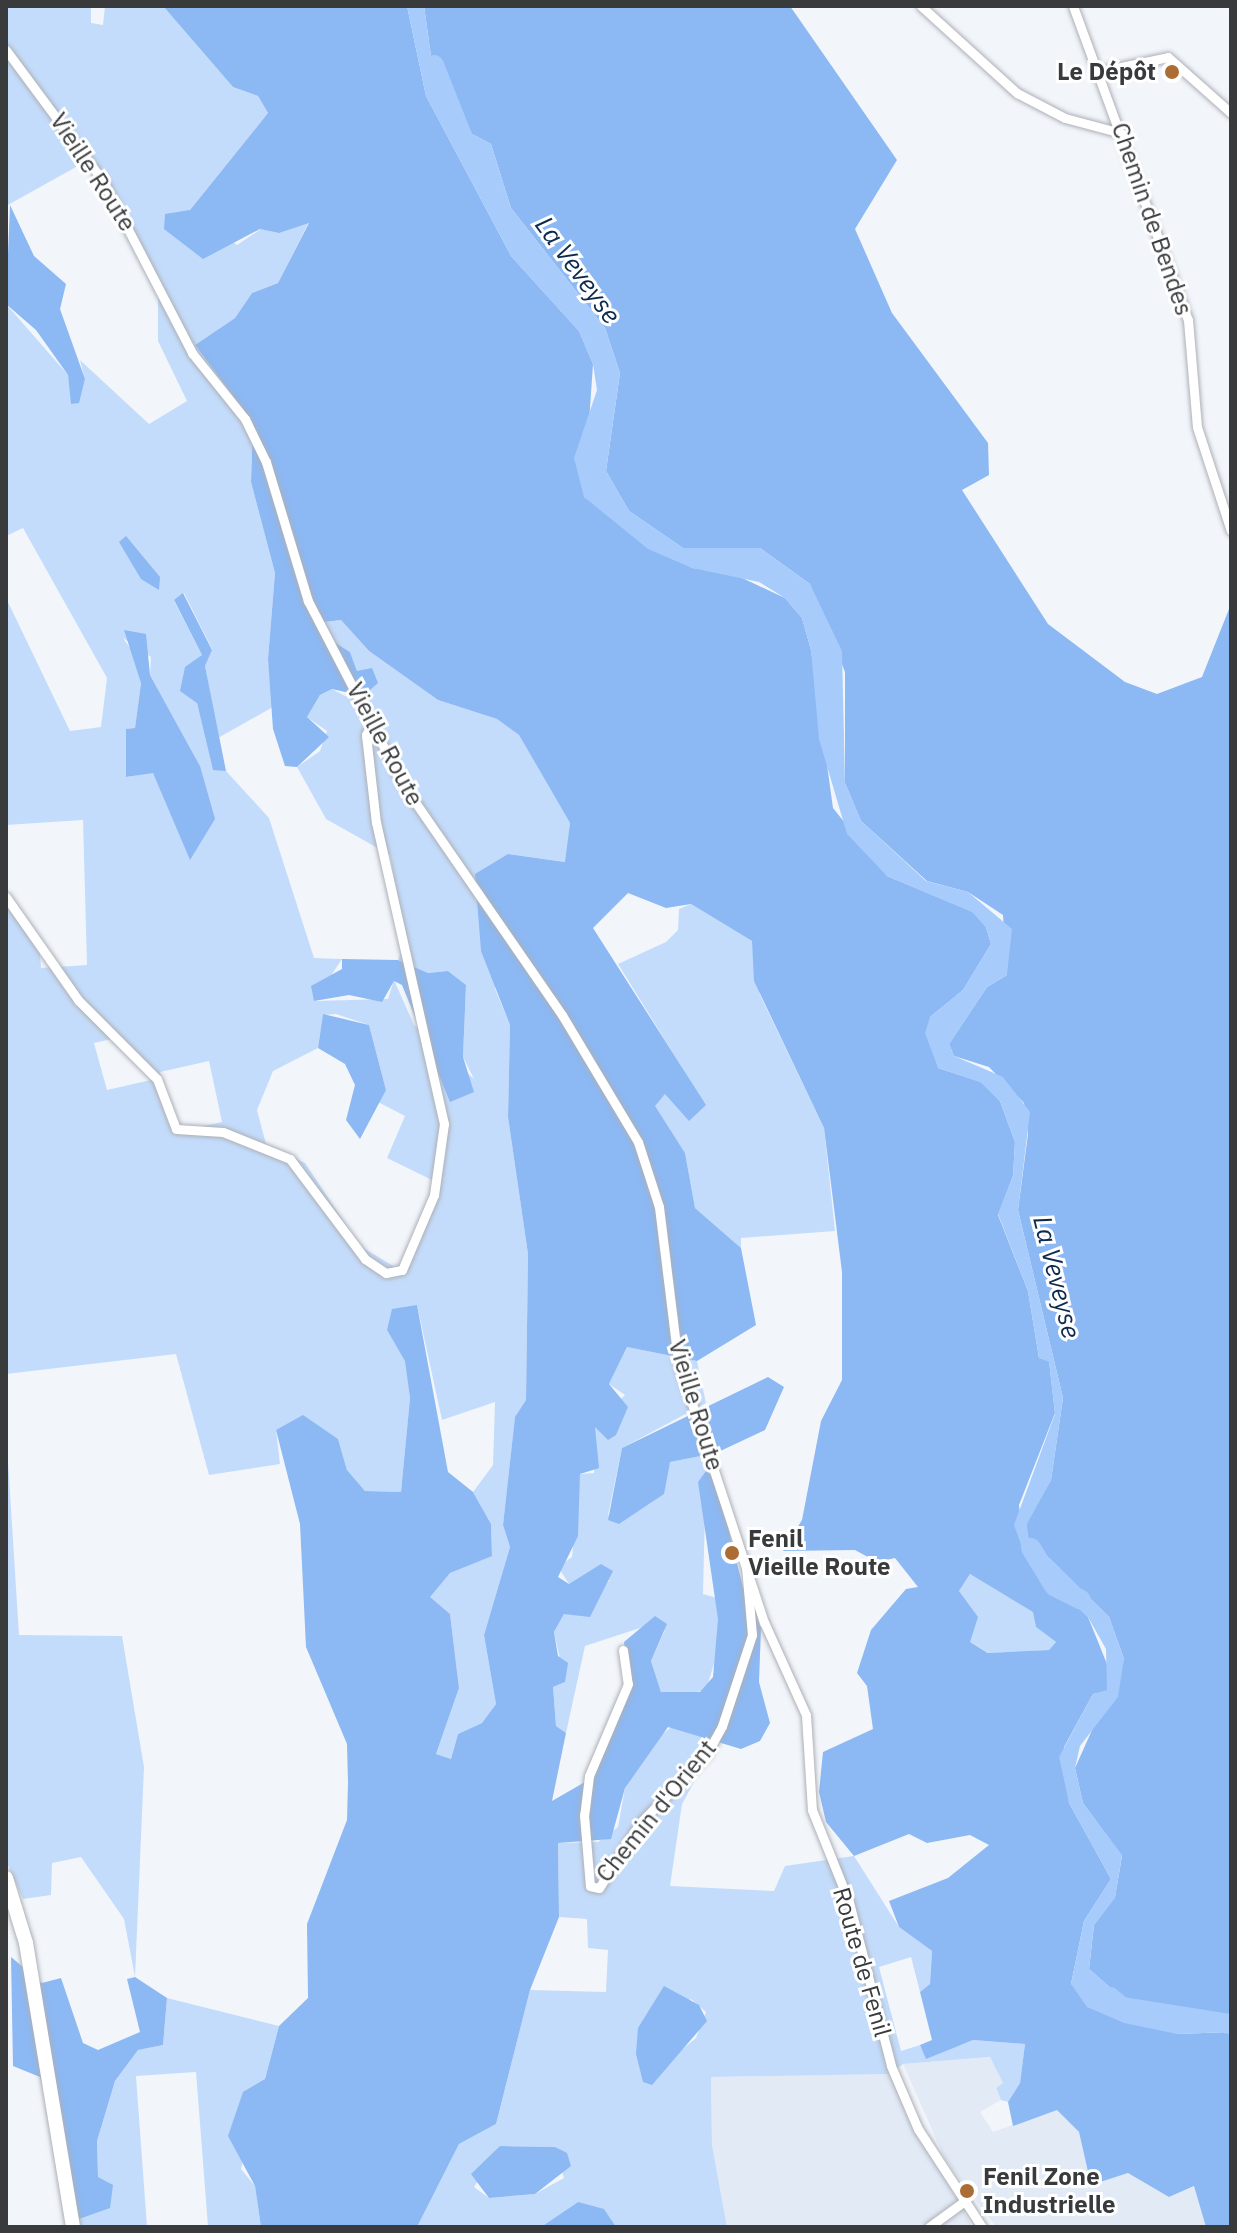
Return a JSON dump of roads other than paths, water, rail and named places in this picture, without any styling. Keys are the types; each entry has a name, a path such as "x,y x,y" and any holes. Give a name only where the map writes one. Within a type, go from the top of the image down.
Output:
{"main road":[{"path":"6,1878 26,1943 73,2227"}],"street":[{"path":"921,6 1017,93 1065,118 1121,133"},
{"name":"Chemin de Bendes","path":"1073,6 1102,71 1188,320 1197,427 1231,531"},
{"name":"Vieille Route","path":"6,50 103,181 192,353 245,419 266,462 308,601 408,792 562,1015 638,1142 659,1207 678,1361 729,1501"},
{"path":"1102,71 1168,57 1231,113"},
{"path":"6,897 78,1000 157,1079 176,1129 223,1132 290,1159 365,1259 386,1273 402,1270 434,1195 444,1124 376,823 366,735 372,723"},
{"name":"Route de Fenil","path":"729,1501 764,1622 806,1715 812,1810 849,1902 891,2066 918,2129 982,2227"},
{"name":"Chemin d'Orient","path":"623,1650 628,1684 589,1776 584,1815 590,1886 599,1888 640,1823 706,1755 752,1635 745,1550"},
{"path":"929,2227 966,2200"}],"waterway":[{"name":"La Veveyse","path":"434,65 468,151"},
{"name":"La Veveyse","path":"1031,1548 1054,1586 1081,1600"},
{"name":"La Veveyse","path":"1110,1997 1122,2007 1231,2024"}],"place":[{"name":"Le Dépôt","path":"1172,72"},
{"name":"Fenil Vieille Route","path":"732,1553"},
{"name":"Fenil Zone Industrielle","path":"967,2191"}]}
